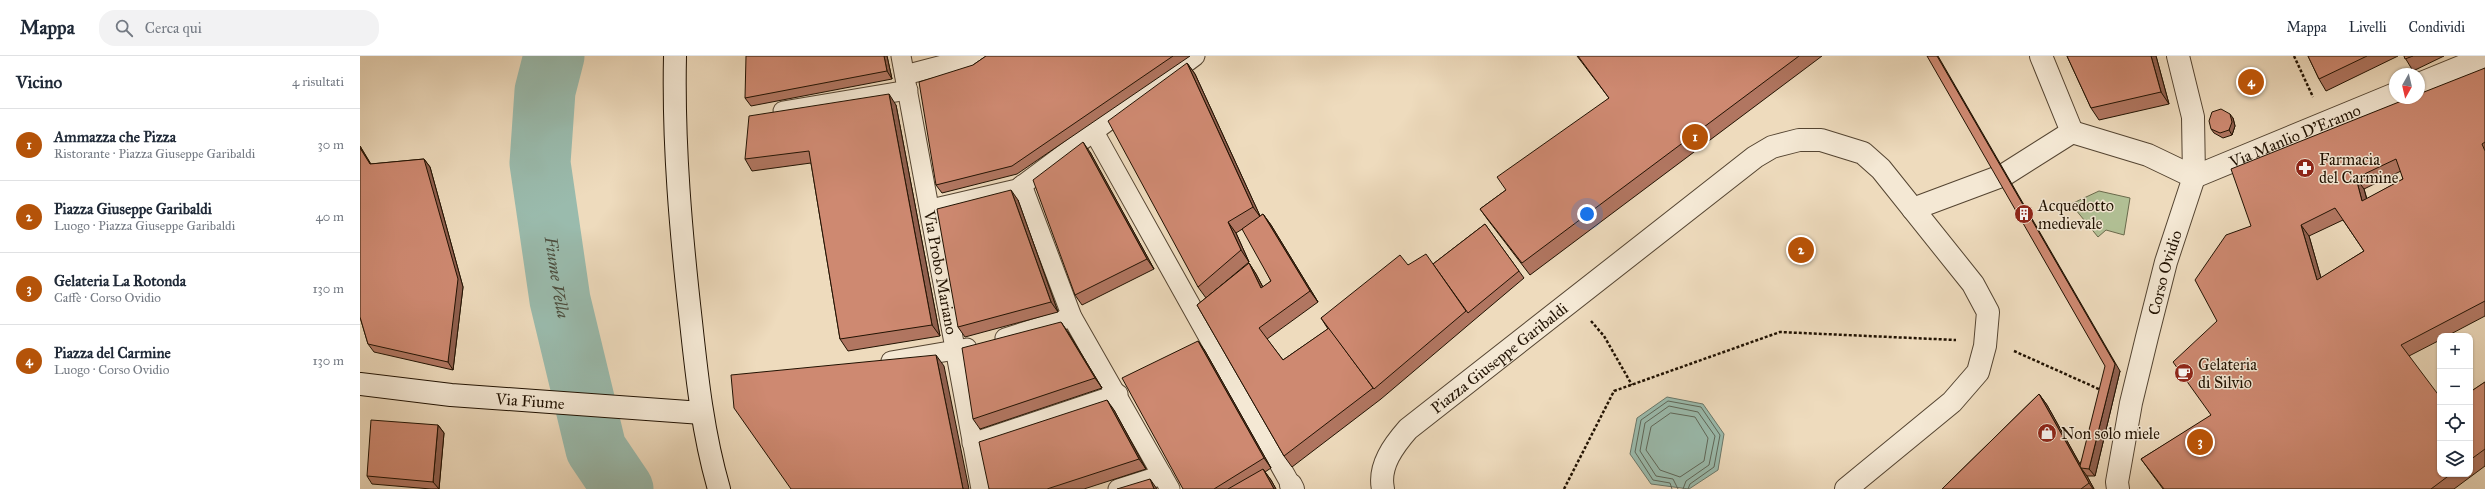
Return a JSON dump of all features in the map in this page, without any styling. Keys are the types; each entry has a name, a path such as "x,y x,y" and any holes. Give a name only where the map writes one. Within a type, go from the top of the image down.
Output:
{"street":[{"path":"675,56 674,97 684,261 702,413 719,489"},
{"path":"2040,56 2072,132"},
{"name":"Corso Ovidio","path":"2118,489 2117,482 2131,403 2166,262 2194,177 2193,117 2181,57"},
{"path":"2425,82 2485,57"},
{"name":"Via Manlio D'Eramo","path":"2194,177 2389,97"},
{"path":"1913,209 2004,175 2072,132 2148,155 2194,177"},
{"name":"Piazza Giuseppe Garibaldi","path":"1383,489 1382,482 1392,447 1408,429 1755,157 1772,147 1792,142 1821,140 1863,153 1881,169 1974,284 1988,312 1985,346 1978,372 1952,402 1846,489"},
{"name":"Via Fiume","path":"360,384 451,395 702,413"}],"lane":[{"name":"Via Probo Mariano","path":"901,56 931,209 981,489"},
{"path":"767,114 906,82 977,56"},
{"path":"931,209 998,195 1022,185 1195,56"},
{"path":"1094,132 1292,487"},
{"path":"1022,185 1072,317 1118,394 1166,482 1118,489"},
{"path":"870,364 986,344 1072,317"},
{"path":"972,443 1118,394"}],"path":[{"path":"2294,56 2326,123"},
{"path":"1573,300 1604,336 1632,385"},
{"path":"1564,489 1614,391 1780,332 1950,339"},
{"path":"2016,352 2131,403"}],"shaded area":[{"path":"2099,191 2130,198 2124,235 2106,230 2098,237 2071,204"}],"water":[{"path":"1667,397 1703,404 1724,434 1718,470 1689,489 1651,484 1630,454 1637,418"}],"building":[{"path":"746,56 884,56 887,71 745,98"},
{"path":"986,56 1173,56 1012,166 936,185 919,82 973,65"},
{"path":"1578,56 1799,56 1522,263 1480,209 1506,190 1497,177 1609,98"},
{"name":"Acquedotto medievale","path":"1927,56 1937,56 2115,364 2089,469 2081,468 2080,466 2105,366"},
{"path":"2067,56 2151,56 2161,92 2091,108"},
{"path":"2308,56 2367,56 2319,79"},
{"path":"2404,56 2413,56 2405,59"},
{"path":"1187,63 1253,207 1228,222 1241,250 1198,287 1108,121"},
{"path":"2485,68 2485,142 2482,144 2485,151 2485,301 2401,345 2437,393 2437,477 2447,477 2431,489 2164,489 2141,459 2211,415 2173,362 2217,321 2195,280 2226,235 2251,226 2231,169 2394,104 2425,104 2425,92","holes":["2396,159 2403,179 2362,201 2356,178","2335,208 2364,251 2317,280 2301,225"]},
{"path":"889,94 932,325 840,339 809,151 745,159 749,116"},
{"path":"2221,109 2230,114 2232,122 2229,130 2220,133 2211,129 2209,121 2212,112"},
{"path":"1083,142 1147,259 1075,295 1033,180"},
{"path":"360,148 370,164 424,159 458,279 448,362 368,344 360,317"},
{"path":"1011,190 1051,302 958,327 937,209"},
{"path":"1263,214 1310,291 1259,328 1283,360 1329,328 1373,388 1284,456 1197,305 1249,263 1261,288 1271,281 1242,229"},
{"path":"1485,224 1519,271 1468,313 1433,264"},
{"path":"1426,254 1466,311 1374,389 1321,318 1400,255 1408,265"},
{"path":"1061,322 1095,378 973,419 962,348"},
{"path":"1198,341 1264,458 1214,489 1183,489 1122,378"},
{"path":"936,355 963,489 791,489 734,408 731,375"},
{"path":"2485,382 2485,449 2473,458 2473,405 2473,390"},
{"path":"2039,394 2089,483 2081,489 1942,489"},
{"path":"1107,400 1139,459 1047,489 989,489 979,442"},
{"path":"371,420 438,425 433,482 367,476"},
{"path":"1263,469 1274,489 1228,489"},
{"path":"1150,479 1154,489 1117,489"}],"waterway":[{"name":"Fiume Vella","path":"554,56 545,91 540,163 560,300 596,449 623,489"}],"place":[{"name":"Piazza del Carmine","path":"2251,82"},
{"name":"Ammazza che Pizza","path":"1695,137"},
{"name":"Farmacia del Carmine","path":"2305,168"},
{"name":"Acquedotto medievale","path":"2024,214"},
{"name":"Piazza Giuseppe Garibaldi","path":"1801,250"},
{"name":"Gelateria di Silvio","path":"2184,373"},
{"name":"Non solo miele","path":"2047,433"},
{"name":"Gelateria La Rotonda","path":"2200,442"}]}
